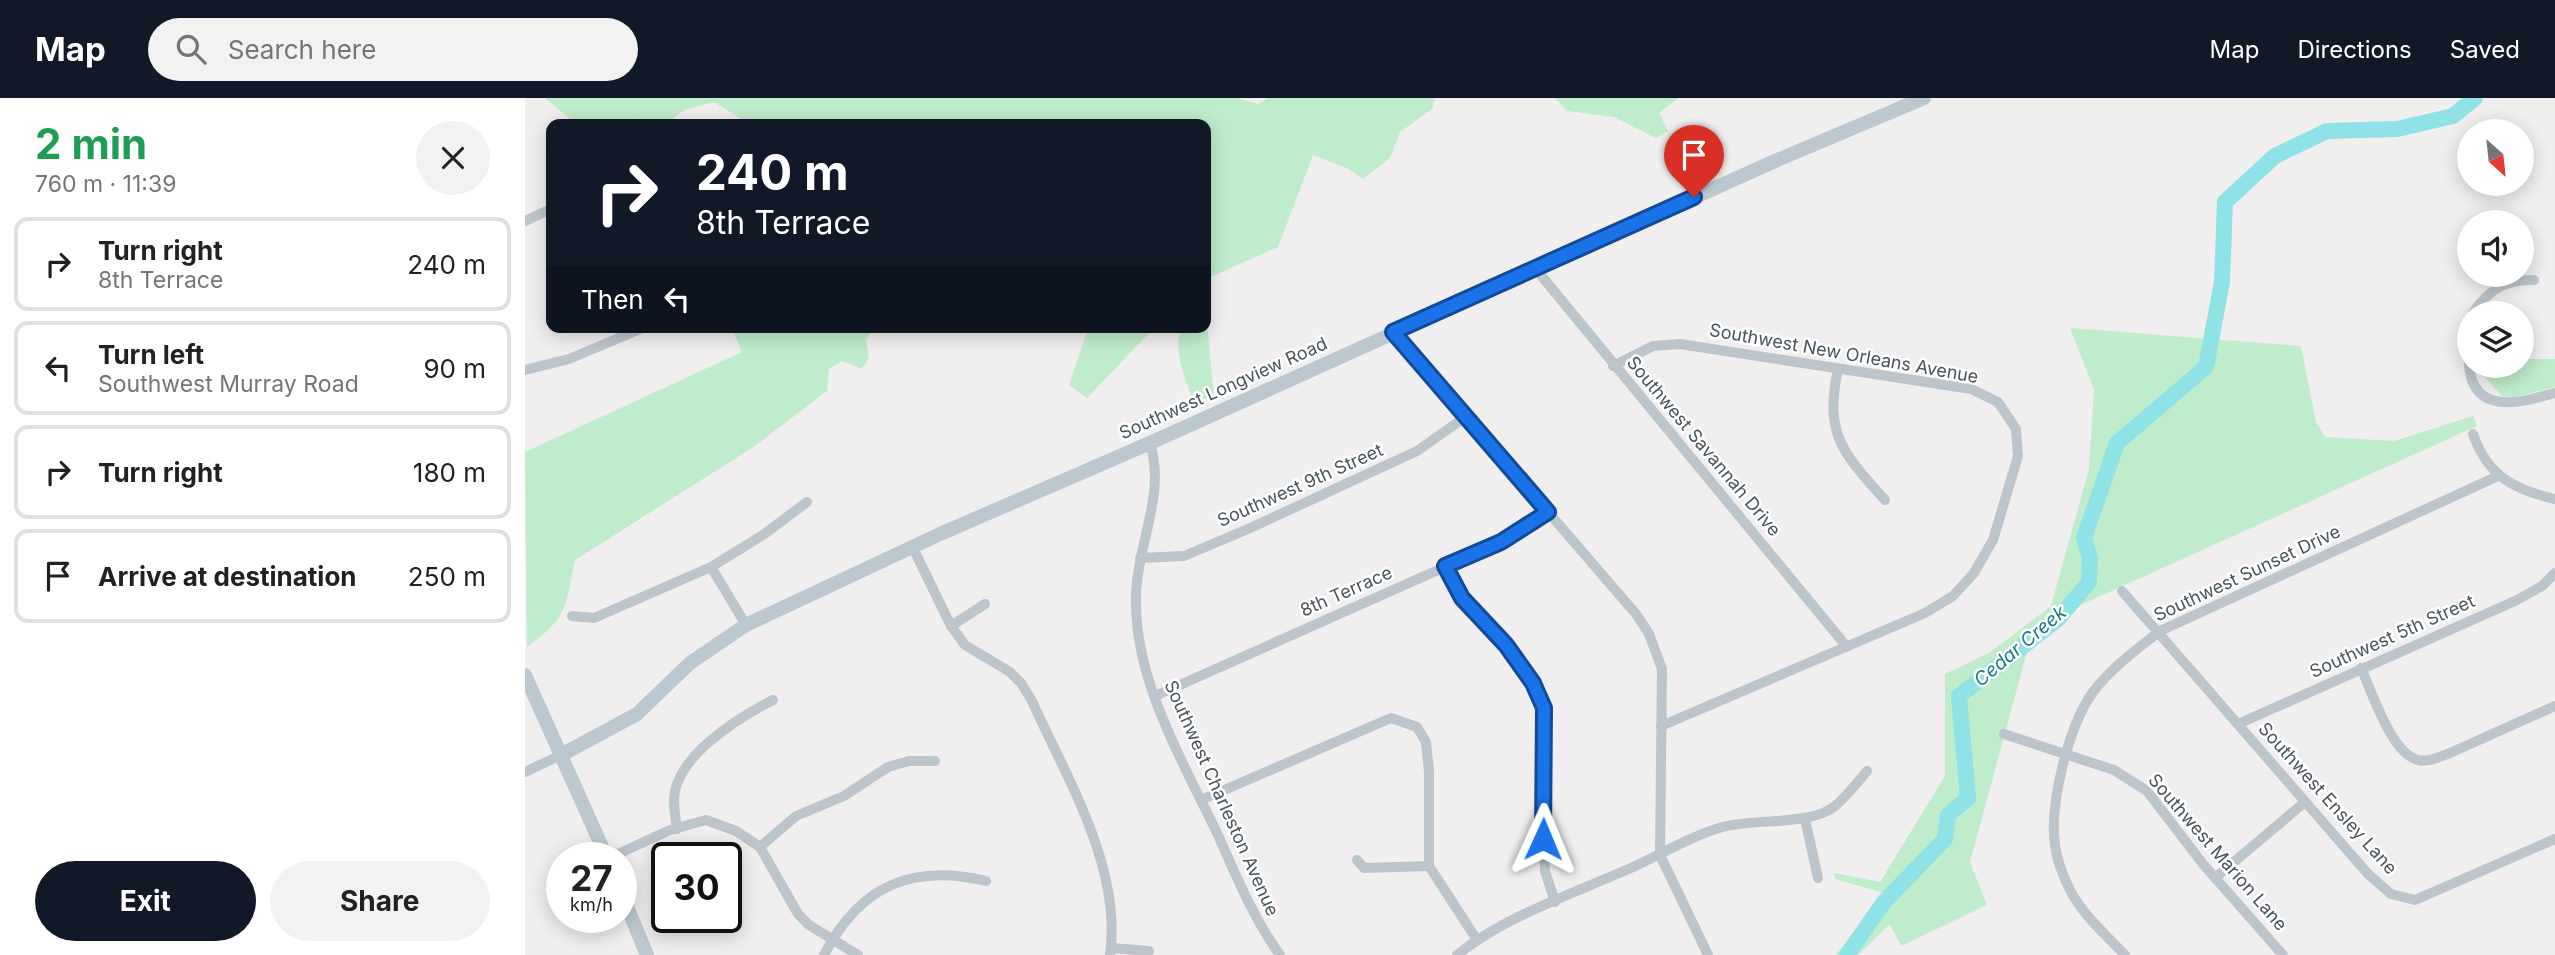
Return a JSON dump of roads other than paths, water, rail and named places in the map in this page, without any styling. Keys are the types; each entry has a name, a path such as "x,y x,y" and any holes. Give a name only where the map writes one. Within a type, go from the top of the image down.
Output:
{"street":[{"name":"Southwest Longview Road","path":"563,754 637,713 690,663 746,625 1535,268 1924,98"},
{"path":"525,221 546,211"},
{"name":"Southwest Savannah Drive","path":"1535,268 1613,366 1847,646"},
{"path":"2484,301 2499,287"},
{"path":"1393,332 1649,634 1662,669 1660,855 1709,955"},
{"path":"525,370 569,359 631,333"},
{"name":"Southwest New Orleans Avenue","path":"1613,366 1653,346 1680,344 1971,389 1998,402 2016,429 2018,456 1993,540 1974,573 1953,596 1925,614 1661,726"},
{"path":"1838,369 1832,397 1833,423 1850,462 1885,500"},
{"path":"2474,378 2478,389 2489,399 2499,403 2510,404 2555,393"},
{"name":"Southwest 9th Street","path":"1140,558 1184,556 1248,529 1417,451 1464,418"},
{"path":"2473,434 2481,456 2498,476 2516,488 2555,499"},
{"name":"Southwest Charleston Avenue","path":"1150,443 1156,461 1157,483 1140,558 1136,595 1139,634 1155,696 1262,930 1280,955"},
{"name":"Southwest Sunset Drive","path":"2125,955 2071,893 2057,859 2054,842 2056,796 2078,718 2092,694 2114,667 2160,631 2498,476"},
{"path":"572,616 594,618 711,567 763,535 807,502"},
{"name":"8th Terrace","path":"1155,696 1501,542 1548,512"},
{"path":"913,548 951,626 965,645 1016,678 1032,701 1106,874 1110,951 1149,951"},
{"path":"1445,566 1462,598 1506,645 1527,674 1544,708 1543,839 1545,872 1555,902"},
{"path":"711,567 746,625"},
{"name":"Southwest 5th Street","path":"2238,724 2515,601 2542,586 2555,573"},
{"name":"Southwest Ensley Lane","path":"2122,591 2160,631 2368,874 2391,894 2415,900 2555,839"},
{"path":"951,626 985,604"},
{"path":"2361,668 2401,751 2418,760 2433,760 2555,706"},
{"path":"525,675 601,842"},
{"path":"677,828 673,799 680,776 695,753 773,701"},
{"path":"1201,800 1391,718 1417,727 1426,742 1429,866 1477,940"},
{"name":"Southwest Marion Lane","path":"2004,734 2115,770 2147,791 2215,878 2283,955"},
{"path":"525,772 563,754"},
{"path":"760,847 796,816 844,796 888,766 909,761 935,761"},
{"path":"1457,955 1477,940 1713,830 1742,821 1805,819 1834,808 1867,771"},
{"path":"2215,878 2305,802"},
{"path":"1805,819 1818,878"},
{"path":"637,845 677,828 706,820 736,831 760,847 798,914 831,941 858,955"},
{"path":"1357,860 1364,868 1429,866"},
{"path":"824,955 851,911 873,895 915,877 934,873 956,874 986,881"},
{"path":"637,931 647,955"}],"waterway":[{"name":"Cedar Creek","path":"1847,955 1884,902 1945,839 1948,815 1968,798 1959,696 2059,618 2089,582 2090,558 2084,538 2117,443 2206,367 2222,282 2225,202 2275,156 2327,131 2397,129 2453,116 2475,98"}]}
